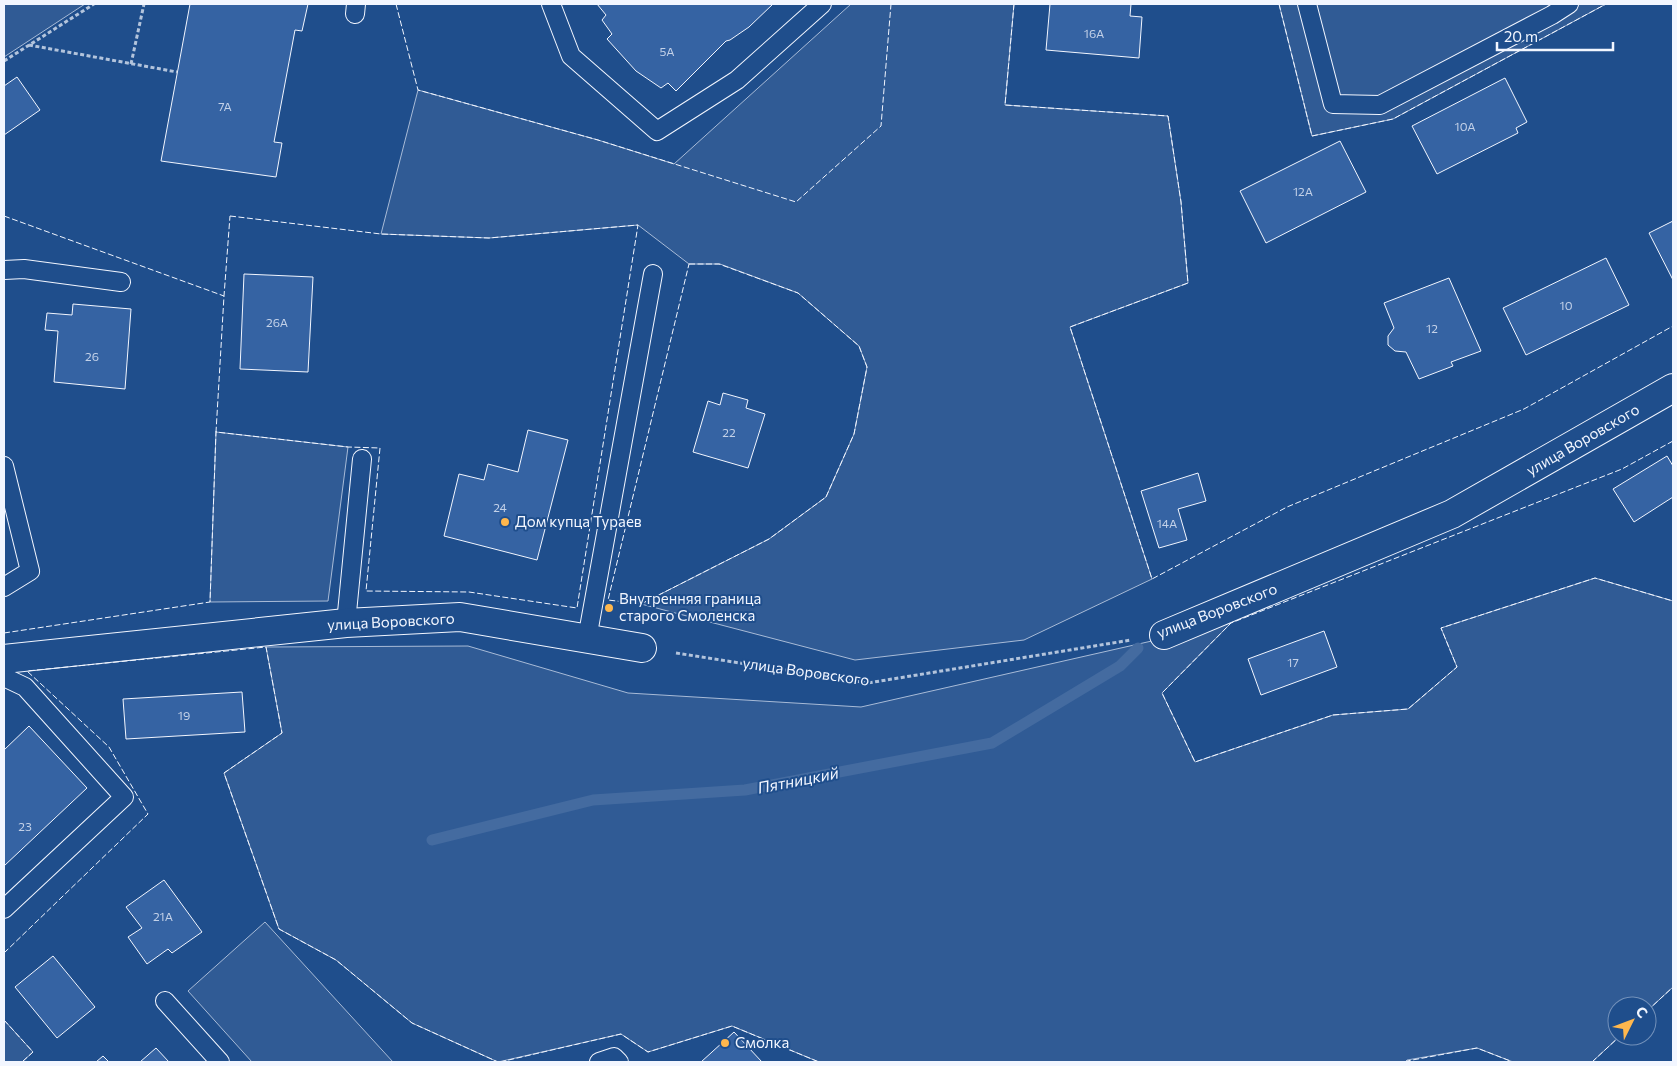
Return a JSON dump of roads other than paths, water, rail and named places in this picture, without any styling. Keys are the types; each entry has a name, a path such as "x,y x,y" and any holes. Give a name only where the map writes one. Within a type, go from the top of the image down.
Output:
{"street":[{"name":"улица Воровского","path":"1164,635 1452,514 1673,388"},
{"name":"улица Воровского","path":"4,659 346,623 460,618 642,648"}],"lane":[{"path":"551,4 571,56 657,131 737,80 822,4"},
{"path":"1307,4 1333,104 1380,105 1552,15 1569,4"},
{"path":"4,270 24,269 121,282"},
{"path":"587,639 653,274"},
{"path":"346,623 362,459"},
{"path":"4,466 30,571 4,587"},
{"path":"4,677 25,687 124,797 4,909"},
{"path":"166,1001 220,1062"},
{"path":"599,1062 614,1057 619,1062"}],"waterway":[{"name":"Пятницкий","path":"432,840 593,800 745,790 992,743 1120,666 1138,648"}],"place":[{"name":"Дом купца Тураев","path":"505,522"},
{"name":"Внутренняя граница старого Смоленска","path":"609,608"},
{"name":"Смолка","path":"725,1043"}]}
